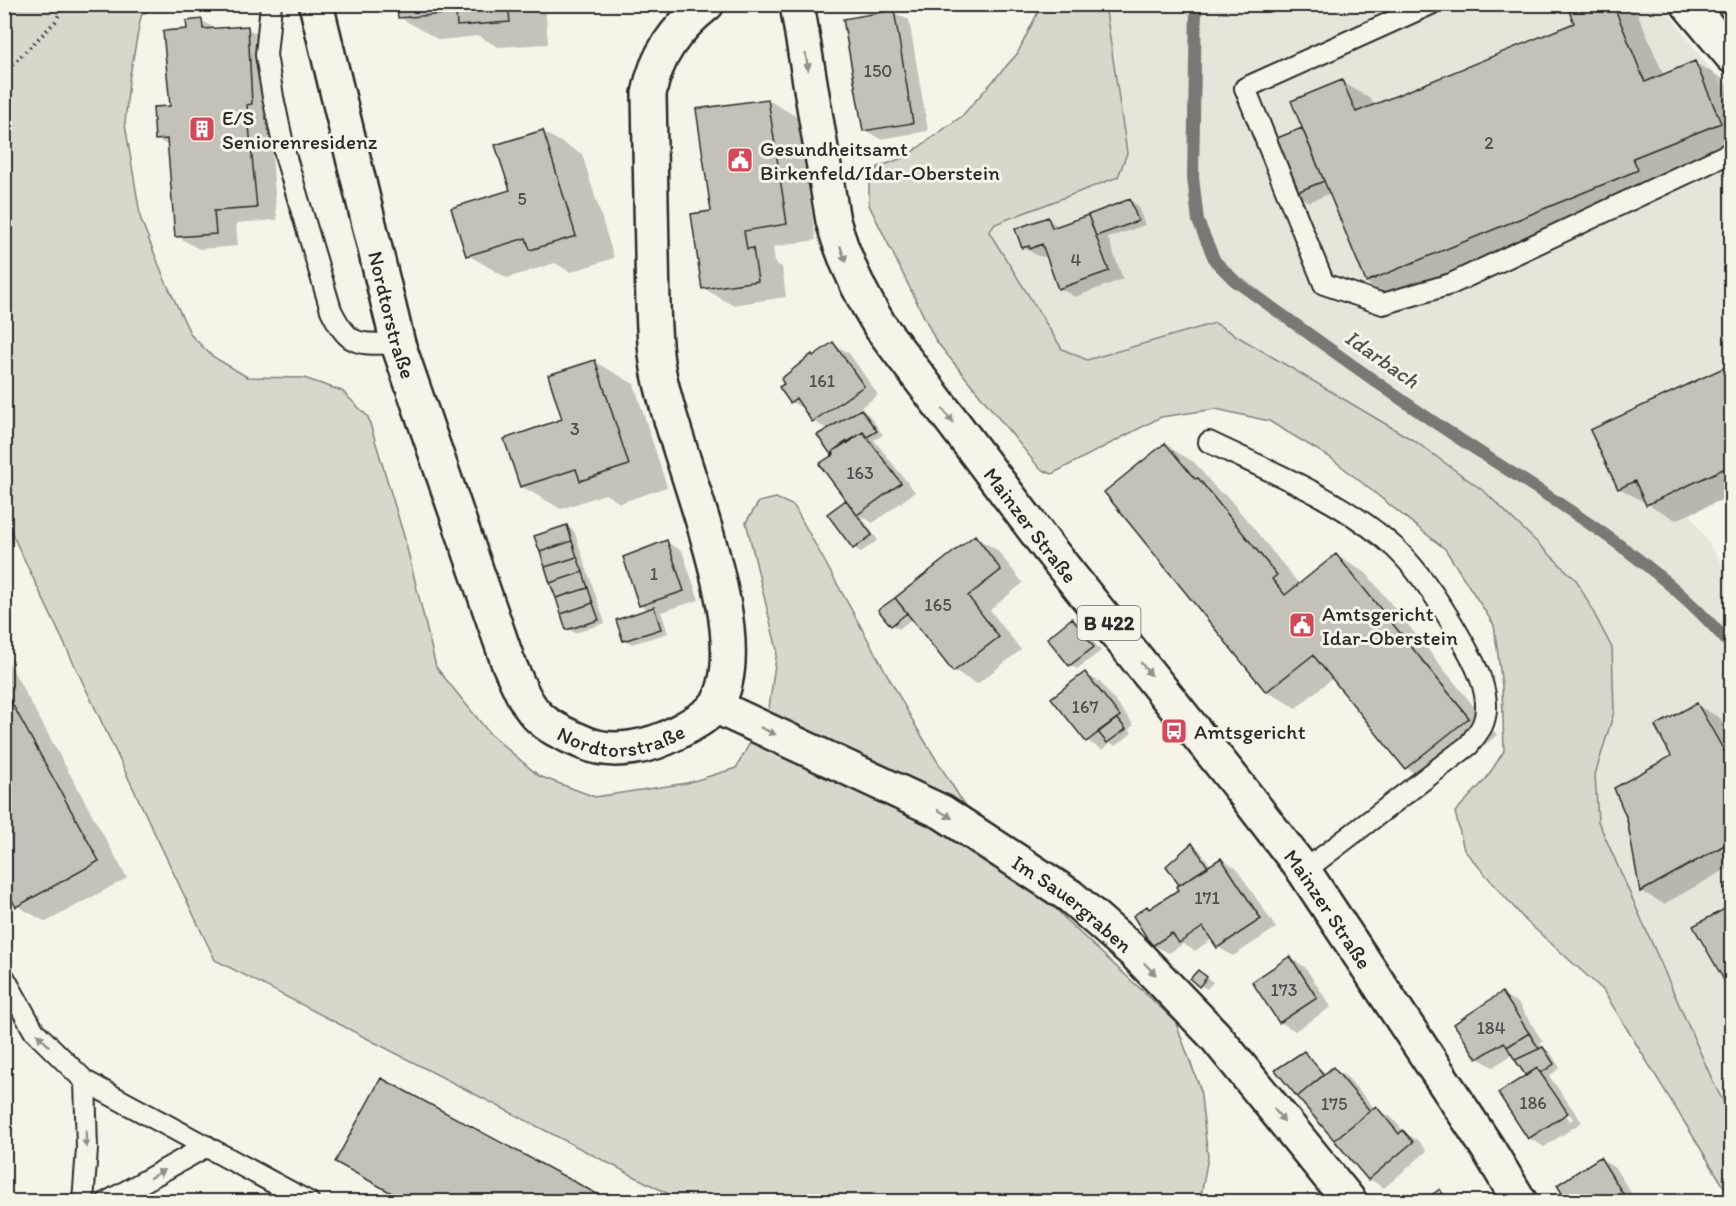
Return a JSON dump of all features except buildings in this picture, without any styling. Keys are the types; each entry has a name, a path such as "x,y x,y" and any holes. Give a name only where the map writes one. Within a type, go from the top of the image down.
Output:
{"street":[{"name":"Nordtorstraße","path":"316,4 398,344 504,650 529,709 555,731 589,745 623,748 660,742 715,706 726,685 730,654 722,596 664,400 657,360 649,94 654,69 669,42 707,4"},
{"name":"Mainzer Straße","path":"797,4 833,221 841,251 861,297 880,326 1049,549 1238,784 1304,871 1487,1147 1520,1202"},
{"path":"1688,4 1731,56"},
{"name":"Im Sauergraben","path":"715,706 942,812 1070,896 1134,952 1215,1036 1350,1202"}],"lane":[{"path":"271,4 266,55 273,97 286,158 331,310 342,334 359,343 398,344"},
{"path":"1431,4 1245,88 1324,284 1383,303 1451,284 1731,152"},
{"path":"1209,442 1328,499 1386,540 1429,588 1453,624 1477,667 1487,705 1482,726 1469,745 1304,871"},
{"path":"4,977 34,1030 85,1081 309,1202"},
{"path":"83,1202 87,1149 85,1081"},
{"path":"107,1202 207,1146"}],"path":[{"path":"4,73 55,22 65,4"}],"shaded area":[{"path":"5,5 155,5 141,16 129,80 125,124 141,220 165,280 191,335 212,356 247,377 304,378 342,391 368,417 404,536 436,667 490,734 539,776 595,797 687,783 736,768 769,708 777,650 746,522 759,502 776,498 794,506 918,730 962,801 1067,921 1175,1021 1200,1088 1208,1157 1200,1201 682,1201 215,960 5,519"},
{"path":"1037,5 1105,5 1127,153 1118,177 995,224 989,232 1062,349 1087,360 1215,323 1416,442 1485,492 1577,581 1612,648 1614,712 1595,775 1598,821 1715,1086 1731,1116 1731,1198 1603,990 1526,921 1464,850 1455,812 1486,779 1504,751 1502,686 1494,625 1445,549 1331,458 1269,421 1216,409 1161,417 1052,474 1040,469 936,341 869,205 869,183 878,167 905,157 962,116 1017,54 1038,12"},
{"path":"1105,5 1663,5 1731,98 1731,495 1690,514 1731,578 1731,1116 1715,1086 1598,821 1595,775 1614,712 1612,648 1577,581 1485,492 1416,442 1216,323 1087,360 1062,349 989,233 995,224 1127,153"}],"waterway":[{"name":"Idarbach","path":"1196,4 1193,177 1198,221 1215,261 1234,280 1366,375 1633,555 1701,614 1732,647"}],"place":[{"name":"E/S Seniorenresidenz","path":"202,129"},
{"name":"Gesundheitsamt Birkenfeld/Idar-Oberstein","path":"740,160"},
{"name":"Amtsgericht Idar-Oberstein","path":"1302,625"},
{"name":"Amtsgericht","path":"1174,731"}]}
